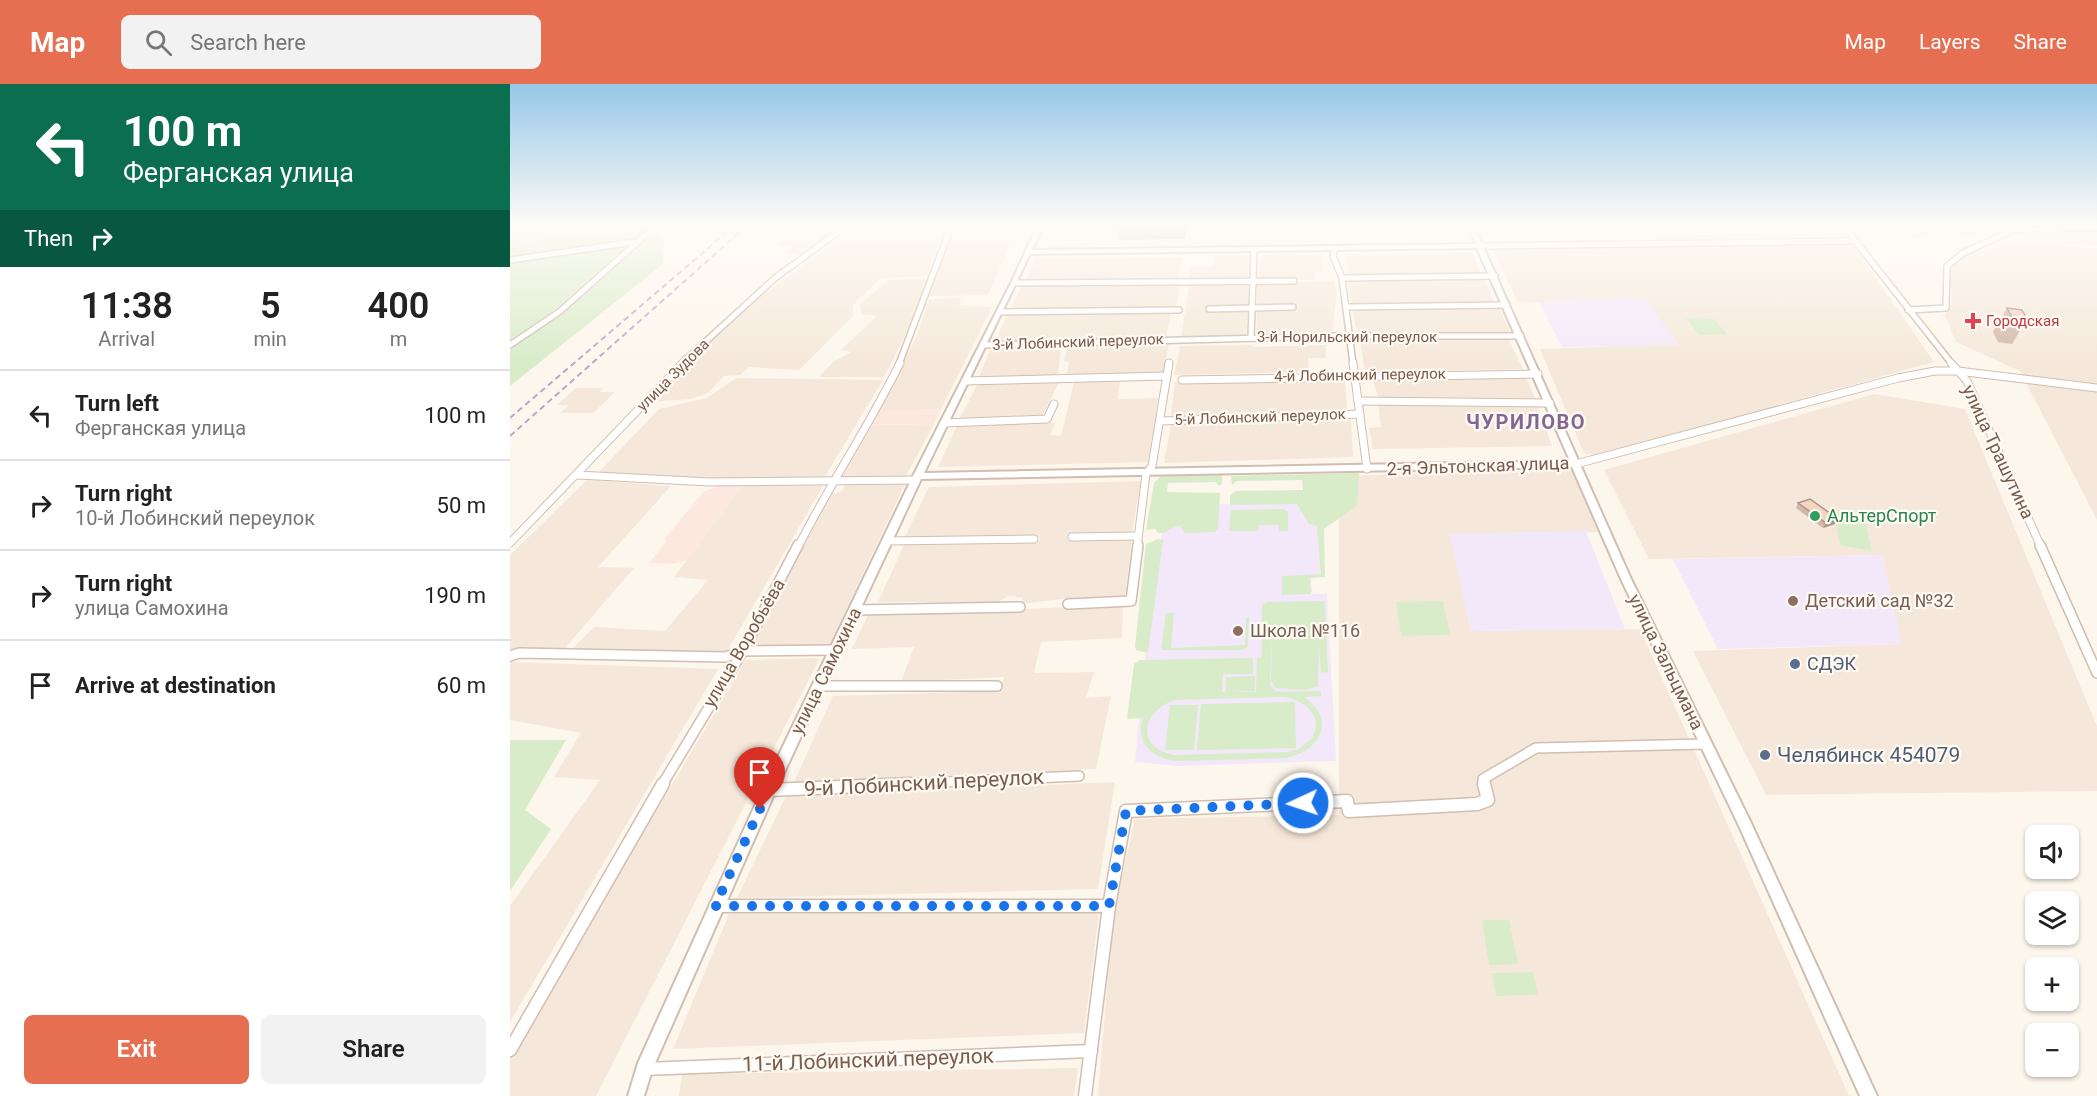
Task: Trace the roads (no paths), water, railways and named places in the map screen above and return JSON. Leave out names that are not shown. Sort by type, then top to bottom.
[{"type":"street","points":[[510,345],[559,312],[604,271]]},
{"type":"street","name":"улица Зудова","points":[[510,543],[578,475],[660,386],[764,286],[784,271]]},
{"type":"street","name":"улица Воробьёва","points":[[510,1050],[698,722],[742,651],[832,481],[880,401],[909,343],[935,271]]},
{"type":"street","name":"улица Самохина","points":[[636,1096],[644,1068],[715,906],[818,686],[889,542],[917,478],[1020,271]]},
{"type":"street","points":[[1251,338],[1253,271]]},
{"type":"street","points":[[1339,271],[1342,278],[1367,469]]},
{"type":"street","name":"улица Зальцмана","points":[[1493,271],[1619,564],[1869,1096]]},
{"type":"street","name":"улица Трашутина","points":[[1877,271],[1966,381],[2097,673]]},
{"type":"street","points":[[1908,310],[1946,308],[1947,271]]},
{"type":"street","points":[[1342,278],[1495,276]]},
{"type":"street","points":[[1014,283],[1185,284],[1294,281]]},
{"type":"street","points":[[1346,308],[1507,305]]},
{"type":"street","points":[[1209,309],[1293,307]]},
{"type":"street","points":[[1000,312],[1179,310]]},
{"type":"street","name":"3-й Норильский переулок","points":[[1174,339],[1521,336]]},
{"type":"street","name":"3-й Лобинский переулок","points":[[983,345],[1174,339]]},
{"type":"street","points":[[1068,604],[1131,601],[1146,474],[1152,466],[1169,363]]},
{"type":"street","name":"2-я Эльтонская улица","points":[[917,478],[1576,464],[1898,378],[1935,371],[1958,370],[2097,388]]},
{"type":"street","name":"4-й Лобинский переулок","points":[[1182,380],[1355,375],[1538,374]]},
{"type":"street","points":[[965,381],[1167,376]]},
{"type":"street","points":[[1358,401],[1550,403]]},
{"type":"street","points":[[944,423],[1047,419],[1054,404]]},
{"type":"street","name":"5-й Лобинский переулок","points":[[1161,421],[1360,414]]},
{"type":"street","points":[[578,475],[709,483],[917,478]]},
{"type":"street","points":[[1072,537],[1138,536]]},
{"type":"street","points":[[889,542],[1034,538]]},
{"type":"street","points":[[855,610],[1020,607]]},
{"type":"street","points":[[510,656],[519,653],[725,657],[742,651],[836,650]]},
{"type":"street","points":[[818,686],[997,686]]},
{"type":"street","points":[[1085,1096],[1109,906],[1126,811],[1347,801],[1349,811],[1477,804],[1488,800],[1483,779],[1536,748],[1705,744]]},
{"type":"street","name":"9-й Лобинский переулок","points":[[769,790],[1079,776]]},
{"type":"street","points":[[715,906],[1109,906]]},
{"type":"street","name":"11-й Лобинский переулок","points":[[644,1068],[1091,1051]]},
{"type":"railway","points":[[510,418],[681,271]]},
{"type":"railway","points":[[510,436],[696,271]]},
{"type":"place","name":"Городская","points":[[1973,321]]},
{"type":"place","name":"АльтерСпорт","points":[[1815,516]]},
{"type":"place","name":"Детский сад №32","points":[[1793,601]]},
{"type":"place","name":"Школа №116","points":[[1238,631]]},
{"type":"place","name":"СДЭК","points":[[1795,664]]},
{"type":"place","name":"Челябинск 454079","points":[[1765,755]]},
{"type":"district","name":"ЧУРИЛОВО","points":[[1526,422]]}]
